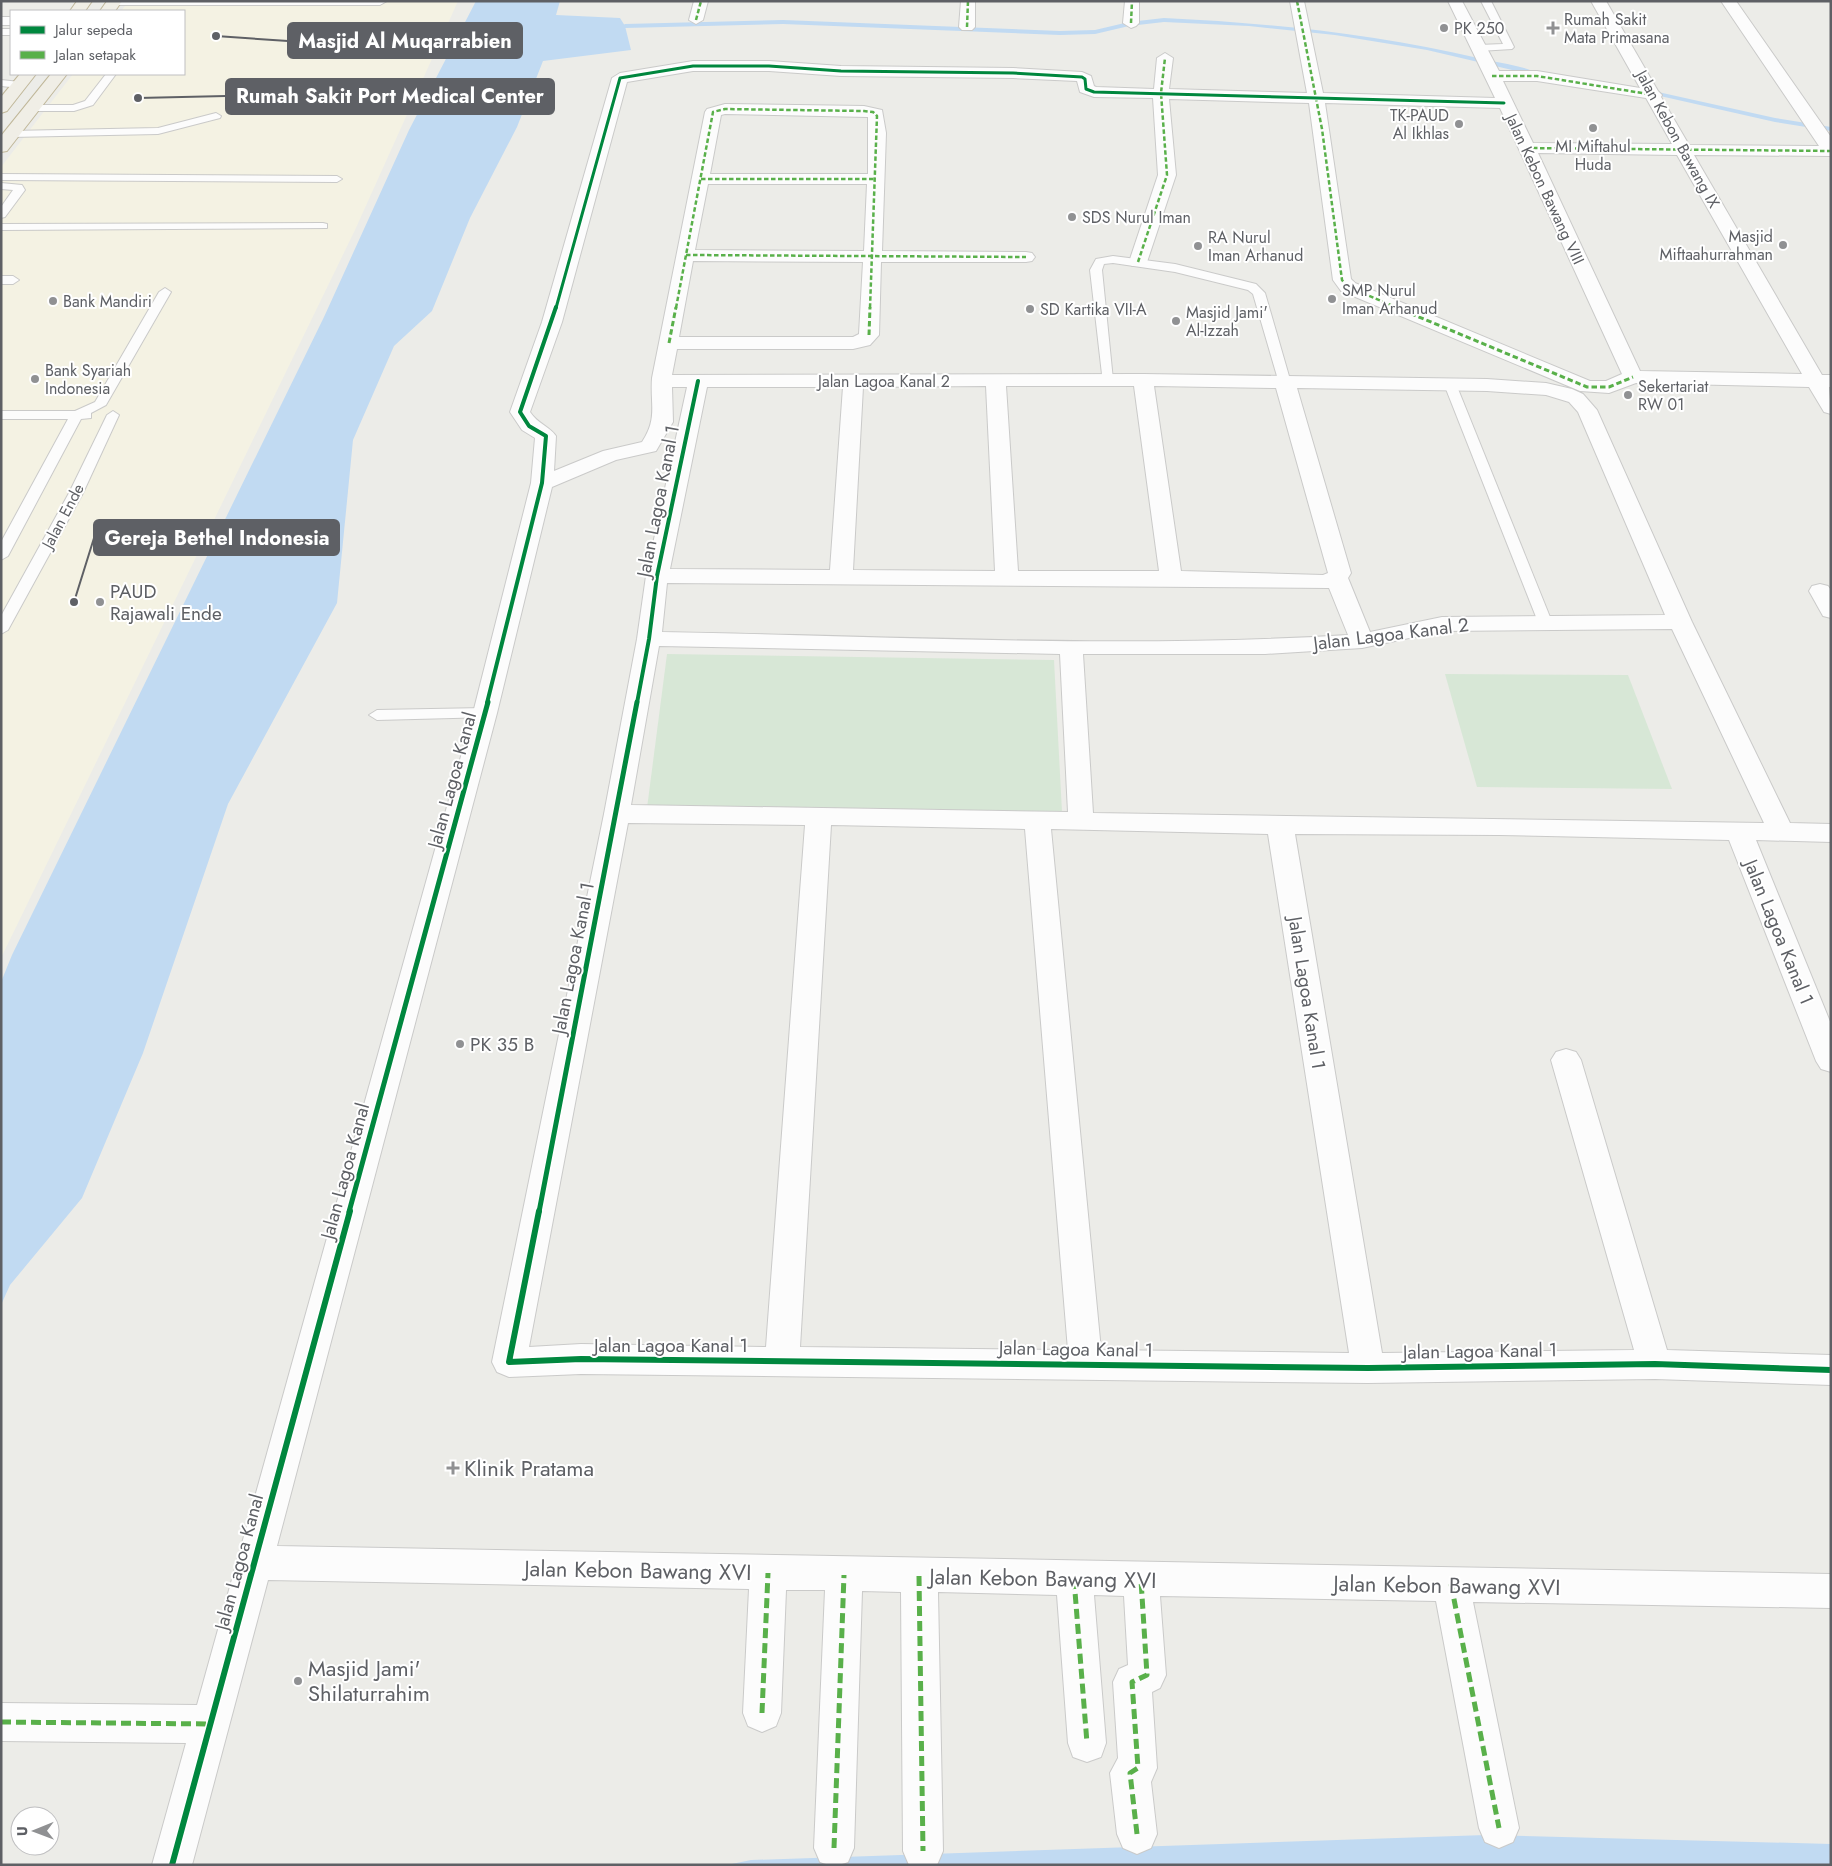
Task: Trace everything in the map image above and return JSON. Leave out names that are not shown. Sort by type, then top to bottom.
[{"type":"highway","points":[[6,140],[58,75]]},
{"type":"highway","points":[[1,108],[24,79]]},
{"type":"street","points":[[115,1],[380,1]]},
{"type":"street","points":[[696,20],[701,1]]},
{"type":"street","points":[[967,28],[968,1]]},
{"type":"street","points":[[1131,22],[1130,7],[1132,1]]},
{"type":"street","points":[[1297,1],[1314,99],[1322,130],[1342,280],[1348,286],[1587,387],[1609,387],[1634,377],[1822,380]]},
{"type":"street","name":"Jalan Kebon Bawang VIII","points":[[1455,1],[1492,74],[1634,377]]},
{"type":"street","name":"Jalan Kebon Bawang IX","points":[[1598,1],[1652,92],[1682,148],[1822,380],[1831,408]]},
{"type":"street","points":[[1728,1],[1810,116],[1831,151]]},
{"type":"street","points":[[1138,262],[1168,175],[1161,93],[1165,58]]},
{"type":"street","name":"Jalan Lagoa Kanal","points":[[172,1865],[486,713],[542,483],[546,436],[529,426],[520,412],[552,322],[620,78],[693,66],[769,66],[841,71],[1013,73],[1082,77],[1085,79],[1086,89],[1094,92],[1161,93]]},
{"type":"street","points":[[1492,74],[1537,76],[1652,92]]},
{"type":"street","points":[[1161,93],[1314,99],[1504,103]]},
{"type":"street","points":[[542,483],[610,455],[649,447],[662,426],[662,381],[669,343],[701,179],[713,112],[725,109],[872,112],[877,116],[869,335],[863,341],[853,343],[669,343]]},
{"type":"street","points":[[1526,148],[1682,148],[1831,151]]},
{"type":"street","points":[[701,179],[875,179]]},
{"type":"street","points":[[686,255],[1026,257]]},
{"type":"street","points":[[996,380],[1007,578]]},
{"type":"street","points":[[1143,380],[1171,578]]},
{"type":"street","name":"Jalan Lagoa Kanal 2","points":[[662,381],[1143,380],[1450,384],[1546,389],[1576,398],[1588,410],[1680,622],[1781,832]]},
{"type":"street","name":"Jalan Lagoa Kanal 1","points":[[698,381],[657,576],[649,639],[617,814],[509,1362],[581,1359],[1368,1368],[1655,1364],[1831,1370]]},
{"type":"street","points":[[841,576],[853,381]]},
{"type":"street","points":[[657,576],[1171,578],[1325,582],[1337,578],[1340,573],[1285,383]]},
{"type":"street","points":[[1337,578],[1362,641]]},
{"type":"street","points":[[1820,591],[1831,610]]},
{"type":"street","name":"Jalan Lagoa Kanal 2","points":[[649,639],[1071,648],[1265,647],[1362,641],[1442,624],[1680,622]]},
{"type":"street","points":[[1071,648],[1081,822]]},
{"type":"street","name":"Jalan Lagoa Kanal 1","points":[[617,814],[1280,825],[1472,826],[1831,834]]},
{"type":"street","points":[[782,1361],[819,816]]},
{"type":"street","name":"Jalan Lagoa Kanal 1","points":[[1037,820],[1086,1364]]},
{"type":"street","name":"Jalan Lagoa Kanal 1","points":[[1280,825],[1368,1368]]},
{"type":"street","name":"Jalan Lagoa Kanal 1","points":[[1739,832],[1831,1061]]},
{"type":"street","points":[[1566,1060],[1655,1364]]},
{"type":"street","name":"Jalan Kebon Bawang XVI","points":[[254,1563],[844,1575],[1831,1591]]},
{"type":"street","points":[[762,1714],[768,1573]]},
{"type":"street","points":[[834,1848],[844,1575]]},
{"type":"street","points":[[919,1576],[923,1851]]},
{"type":"street","points":[[1074,1579],[1086,1742]]},
{"type":"street","points":[[1137,1834],[1130,1773],[1138,1768],[1132,1682],[1146,1674],[1141,1580]]},
{"type":"street","points":[[1451,1584],[1498,1828]]},
{"type":"street","points":[[1,1722],[211,1724]]},
{"type":"lane","points":[[1480,51],[1509,47],[1486,1]]},
{"type":"lane","points":[[32,108],[74,108],[89,103],[110,75]]},
{"type":"lane","points":[[1,83],[24,79]]},
{"type":"lane","points":[[6,140],[158,132],[216,116]]},
{"type":"lane","points":[[1,177],[337,178]]},
{"type":"lane","points":[[1,186],[18,187],[19,190],[1,215]]},
{"type":"lane","points":[[1,227],[323,226]]},
{"type":"lane","points":[[1107,380],[1096,270],[1100,261],[1109,259],[1138,262],[1252,287],[1259,293],[1285,383]]},
{"type":"lane","points":[[77,415],[100,405],[165,292]]},
{"type":"lane","points":[[1450,384],[1545,622]]},
{"type":"lane","points":[[100,405],[113,416]]},
{"type":"lane","points":[[1,415],[113,416]]},
{"type":"lane","name":"Jalan Ende","points":[[1,556],[77,415]]},
{"type":"lane","name":"Jalan Ende","points":[[1,630],[76,493],[113,416]]},
{"type":"lane","points":[[377,715],[486,713]]},
{"type":"shaded area","points":[[129,1],[458,1],[355,230],[1,958],[1,167],[72,75],[185,75],[185,10],[122,10]]},
{"type":"green space","points":[[667,654],[1054,660],[1062,812],[647,808]]},
{"type":"green space","points":[[1445,674],[1628,675],[1672,789],[1477,787]]},
{"type":"water","points":[[476,1],[560,1],[556,15],[620,18],[625,26],[631,50],[543,61],[517,127],[470,218],[432,311],[394,346],[353,440],[337,603],[228,804],[143,1053],[82,1198],[10,1285],[1,1305],[1,982],[12,955],[324,317],[409,130]]},
{"type":"water","points":[[1486,1835],[1831,1844],[1831,1865],[727,1865],[751,1860]]},
{"type":"waterway","points":[[625,26],[783,22],[1060,33],[1095,32],[1129,24],[1164,20],[1249,24],[1335,33],[1427,48],[1534,73]]},
{"type":"waterway","points":[[1649,92],[1775,120],[1831,129]]},
{"type":"marked path","points":[[696,20],[701,1]]},
{"type":"marked path","points":[[967,27],[968,1]]},
{"type":"marked path","points":[[1131,23],[1130,7],[1132,1]]},
{"type":"marked path","points":[[1297,1],[1322,129],[1342,280],[1348,287],[1587,387],[1609,387],[1633,377]]},
{"type":"marked path","points":[[1138,262],[1167,175],[1161,93],[1165,58]]},
{"type":"marked path","points":[[1492,76],[1537,76],[1654,95]]},
{"type":"marked path","points":[[669,343],[713,112],[725,109],[864,111],[873,112],[877,116],[869,335]]},
{"type":"marked path","points":[[1526,148],[1831,151]]},
{"type":"marked path","points":[[701,179],[875,179]]},
{"type":"marked path","points":[[686,255],[1026,257]]},
{"type":"marked path","points":[[762,1713],[768,1573]]},
{"type":"marked path","points":[[834,1848],[844,1575]]},
{"type":"marked path","points":[[919,1576],[923,1851]]},
{"type":"marked path","points":[[1074,1579],[1087,1743]]},
{"type":"marked path","points":[[1137,1834],[1130,1773],[1138,1768],[1132,1682],[1147,1675],[1141,1580]]},
{"type":"marked path","points":[[1451,1584],[1499,1828]]},
{"type":"marked path","points":[[1,1722],[211,1724]]},
{"type":"cycle path","points":[[172,1865],[485,713],[542,483],[546,436],[529,426],[520,412],[552,322],[620,78],[693,66],[769,66],[841,71],[1013,73],[1082,77],[1085,79],[1086,89],[1094,92],[1504,103]]},
{"type":"cycle path","points":[[698,381],[657,576],[649,639],[617,814],[509,1362],[581,1359],[1368,1368],[1655,1364],[1831,1370]]},
{"type":"place","name":"PK 250","points":[[1444,28]]},
{"type":"place","name":"Rumah Sakit Mata Primasana","points":[[1553,28]]},
{"type":"place","name":"Masjid Al Muqarrabien","points":[[216,36]]},
{"type":"place","name":"Rumah Sakit Port Medical Center","points":[[138,98]]},
{"type":"place","name":"TK-PAUD Al Ikhlas","points":[[1459,124]]},
{"type":"place","name":"MI Miftahul Huda","points":[[1593,128]]},
{"type":"place","name":"SDS Nurul Iman","points":[[1072,217]]},
{"type":"place","name":"Masjid Miftaahurrahman","points":[[1783,245]]},
{"type":"place","name":"RA Nurul Iman Arhanud","points":[[1198,246]]},
{"type":"place","name":"SMP Nurul Iman Arhanud","points":[[1332,299]]},
{"type":"place","name":"Bank Mandiri","points":[[53,301]]},
{"type":"place","name":"SD Kartika VII-A","points":[[1030,309]]},
{"type":"place","name":"Masjid Jami' Al-Izzah","points":[[1176,321]]},
{"type":"place","name":"Bank Syariah Indonesia","points":[[35,379]]},
{"type":"place","name":"Sekertariat RW 01","points":[[1628,395]]},
{"type":"place","name":"Gereja Bethel Indonesia","points":[[74,602]]},
{"type":"place","name":"PAUD Rajawali Ende","points":[[100,602]]},
{"type":"place","name":"PK 35 B","points":[[460,1044]]},
{"type":"place","name":"Klinik Pratama","points":[[453,1468]]},
{"type":"place","name":"Masjid Jami' Shilaturrahim","points":[[298,1681]]}]
